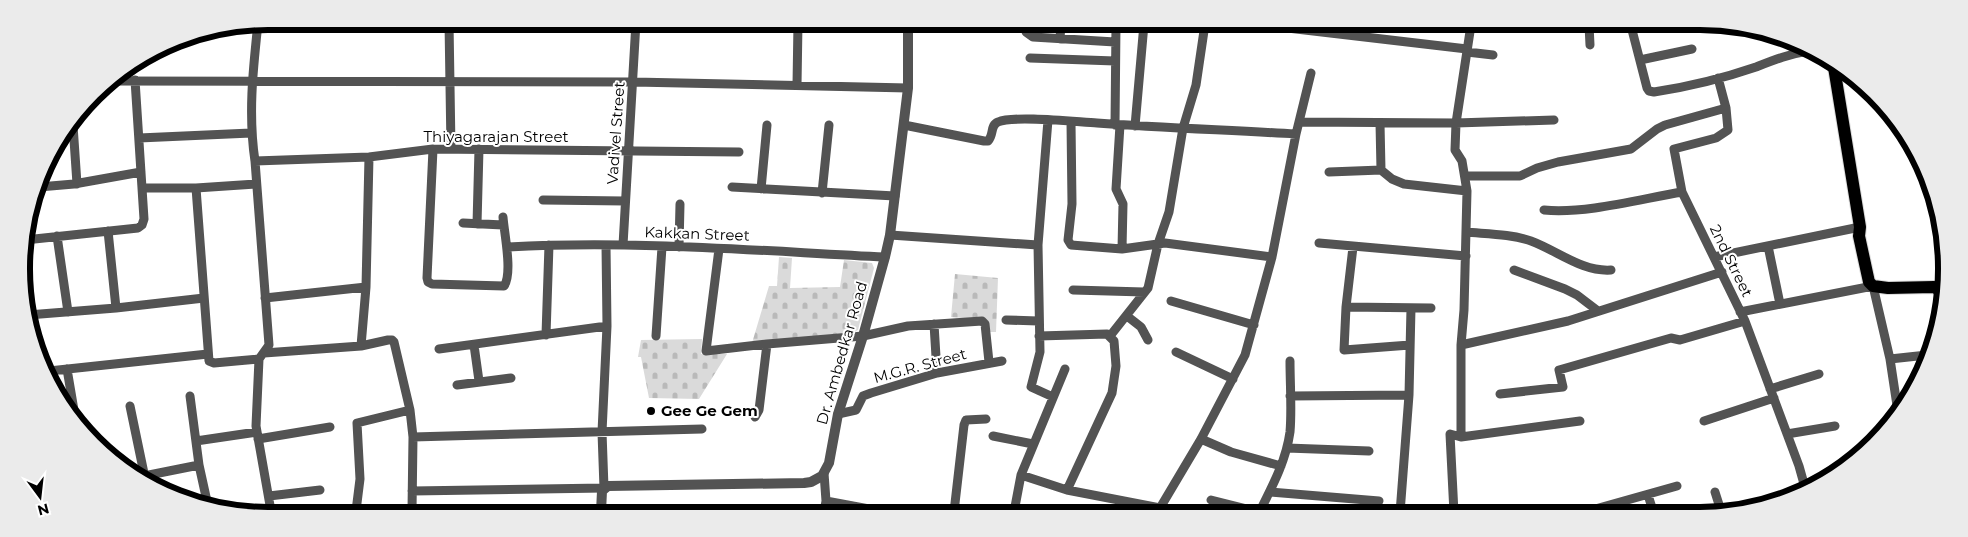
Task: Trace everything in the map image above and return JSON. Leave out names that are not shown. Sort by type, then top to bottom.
[{"type":"main road","points":[[1835,72],[1860,227],[1859,236],[1867,276],[1873,286],[1888,288],[1934,287],[1937,289]]},
{"type":"street","points":[[449,30],[451,149]]},
{"type":"street","name":"Vadivel Street","points":[[623,245],[636,30]]},
{"type":"street","points":[[797,84],[798,30]]},
{"type":"street","name":"Dr. Ambedkar Road","points":[[824,473],[829,463],[838,414],[886,257],[908,88],[908,30]]},
{"type":"street","points":[[1026,30],[1029,35],[1115,42]]},
{"type":"street","points":[[1060,30],[1060,39]]},
{"type":"street","points":[[1116,30],[1118,125],[1116,189],[1123,204],[1122,248]]},
{"type":"street","points":[[1135,126],[1143,30]]},
{"type":"street","points":[[1110,336],[1148,288],[1158,244],[1169,212],[1183,128],[1196,85],[1204,30]]},
{"type":"street","points":[[1301,30],[1493,55]]},
{"type":"street","points":[[1461,437],[1461,345],[1468,191],[1462,161],[1455,150],[1456,123],[1470,30]]},
{"type":"street","points":[[1589,30],[1590,45]]},
{"type":"street","points":[[1632,30],[1650,91],[1659,91],[1718,78],[1789,54],[1800,52]]},
{"type":"street","points":[[257,31],[252,81],[251,132],[255,161],[268,345],[262,356],[257,436],[270,507]]},
{"type":"street","points":[[1640,60],[1692,49]]},
{"type":"street","points":[[1030,58],[1115,61]]},
{"type":"street","points":[[1161,507],[1201,439],[1245,355],[1272,257],[1296,134],[1311,73]]},
{"type":"street","name":"2nd Street","points":[[1718,78],[1726,108],[1727,132],[1716,138],[1673,150],[1682,192],[1745,321],[1804,483]]},
{"type":"street","points":[[32,239],[138,228],[142,225],[144,219],[135,80]]},
{"type":"street","points":[[121,81],[634,82],[797,84],[908,88]]},
{"type":"street","points":[[1465,176],[1520,176],[1537,168],[1558,162],[1631,149],[1665,125],[1726,108]]},
{"type":"street","points":[[904,125],[984,141],[991,137],[993,126],[996,122],[1004,120],[1048,120],[1296,134]]},
{"type":"street","points":[[1048,120],[1038,245],[1040,352],[1031,387],[1053,397]]},
{"type":"street","points":[[1299,122],[1456,123],[1554,120]]},
{"type":"street","points":[[1071,122],[1072,204],[1068,243],[1070,245],[1122,248],[1165,244],[1272,257]]},
{"type":"street","points":[[1380,123],[1381,170]]},
{"type":"street","points":[[822,192],[829,125]]},
{"type":"street","points":[[761,189],[767,126]]},
{"type":"street","points":[[73,131],[77,184]]},
{"type":"street","points":[[139,138],[251,132]]},
{"type":"street","points":[[433,149],[428,282],[432,284],[504,286],[507,280],[508,247],[503,221],[477,224],[463,223]]},
{"type":"street","name":"Thiyagarajan Street","points":[[255,161],[369,157],[433,149],[738,152]]},
{"type":"street","points":[[477,224],[479,149]]},
{"type":"street","points":[[360,346],[366,287],[369,157]]},
{"type":"street","points":[[1329,172],[1381,170],[1392,179],[1404,184],[1468,191]]},
{"type":"street","points":[[45,187],[77,184],[141,172]]},
{"type":"street","points":[[142,188],[196,188],[256,184]]},
{"type":"street","points":[[732,187],[895,196]]},
{"type":"street","points":[[196,188],[209,361],[214,363],[360,346],[392,340],[410,410],[413,438],[412,507]]},
{"type":"street","points":[[1544,210],[1557,211],[1605,206],[1682,192]]},
{"type":"street","points":[[543,200],[625,202]]},
{"type":"street","points":[[678,247],[680,204]]},
{"type":"street","points":[[1714,257],[1860,227]]},
{"type":"street","points":[[108,231],[116,308]]},
{"type":"street","points":[[1466,232],[1516,237],[1532,241],[1599,271],[1611,270]]},
{"type":"street","points":[[890,235],[1038,245]]},
{"type":"street","points":[[57,236],[68,312]]},
{"type":"street","points":[[1319,243],[1466,256]]},
{"type":"street","points":[[546,334],[549,245]]},
{"type":"street","name":"Kakkan Street","points":[[508,247],[549,245],[662,246],[886,257]]},
{"type":"street","points":[[601,507],[602,490],[604,488],[602,432],[607,326],[606,245]]},
{"type":"street","points":[[656,336],[662,246]]},
{"type":"street","points":[[1768,246],[1780,304]]},
{"type":"street","points":[[1353,247],[1346,307],[1344,350],[1410,345]]},
{"type":"street","name":"M.G.R. Street","points":[[719,248],[706,351],[863,336],[908,326],[984,322],[989,362]]},
{"type":"street","points":[[1514,270],[1565,289],[1577,295],[1598,311]]},
{"type":"street","points":[[1461,345],[1568,321],[1722,272]]},
{"type":"street","points":[[1740,312],[1873,286],[1890,359],[1897,403]]},
{"type":"street","points":[[265,298],[366,287]]},
{"type":"street","points":[[1074,290],[1144,292]]},
{"type":"street","points":[[35,314],[204,298]]},
{"type":"street","points":[[1171,301],[1254,325]]},
{"type":"street","points":[[1346,307],[1431,308]]},
{"type":"street","points":[[1400,507],[1409,394],[1411,308]]},
{"type":"street","points":[[1127,316],[1141,328],[1148,340]]},
{"type":"street","points":[[1006,320],[1038,321]]},
{"type":"street","points":[[1500,394],[1563,387],[1559,370],[1671,338],[1680,340],[1745,321]]},
{"type":"street","points":[[934,324],[937,373]]},
{"type":"street","points":[[440,349],[607,326]]},
{"type":"street","points":[[1039,336],[1107,334],[1114,341],[1116,366],[1112,393],[1067,490]]},
{"type":"street","points":[[755,417],[759,410],[767,344]]},
{"type":"street","points":[[474,345],[479,381]]},
{"type":"street","points":[[1176,352],[1233,379]]},
{"type":"street","points":[[53,370],[208,354]]},
{"type":"street","points":[[1890,359],[1921,356]]},
{"type":"street","name":"M.G.R. Street","points":[[838,414],[856,410],[863,396],[937,373],[1002,361]]},
{"type":"street","points":[[1262,507],[1281,466],[1290,432],[1290,362]]},
{"type":"street","points":[[67,369],[73,406]]},
{"type":"street","points":[[1015,507],[1021,475],[1065,369]]},
{"type":"street","points":[[1770,389],[1819,374]]},
{"type":"street","points":[[457,385],[510,378]]},
{"type":"street","points":[[1290,396],[1409,394]]},
{"type":"street","points":[[190,396],[199,465],[206,499]]},
{"type":"street","points":[[1704,421],[1774,398]]},
{"type":"street","points":[[130,406],[141,470]]},
{"type":"street","points":[[356,507],[360,479],[358,423],[410,410]]},
{"type":"street","points":[[955,507],[964,425],[966,420],[986,419]]},
{"type":"street","points":[[1454,507],[1450,434],[1461,437],[1580,421]]},
{"type":"street","points":[[1787,434],[1835,426]]},
{"type":"street","points":[[196,441],[330,427]]},
{"type":"street","points":[[413,438],[702,429]]},
{"type":"street","points":[[993,436],[1034,444]]},
{"type":"street","points":[[1201,439],[1231,452],[1281,466]]},
{"type":"street","points":[[1286,448],[1369,451]]},
{"type":"street","points":[[152,477],[199,465]]},
{"type":"street","points":[[412,491],[804,483],[817,480],[824,473]]},
{"type":"street","points":[[824,473],[825,507]]},
{"type":"street","points":[[1021,475],[1067,490],[1145,507]]},
{"type":"street","points":[[1613,507],[1677,486]]},
{"type":"street","points":[[269,496],[320,490]]},
{"type":"street","points":[[1270,492],[1379,501]]},
{"type":"street","points":[[1715,492],[1719,506]]},
{"type":"street","points":[[1648,495],[1652,507]]},
{"type":"street","points":[[1211,500],[1237,507]]},
{"type":"street","points":[[826,501],[858,507]]},
{"type":"green space","points":[[779,257],[792,258],[790,288],[840,287],[844,260],[872,263],[874,268],[858,330],[853,333],[752,343],[769,286],[777,286]]},
{"type":"green space","points":[[955,274],[998,278],[996,332],[989,332],[988,320],[951,317]]},
{"type":"green space","points":[[702,339],[701,354],[727,354],[699,399],[649,398],[641,357],[638,357],[641,340]]},
{"type":"place","name":"Gee Ge Gem","points":[[651,411]]}]
